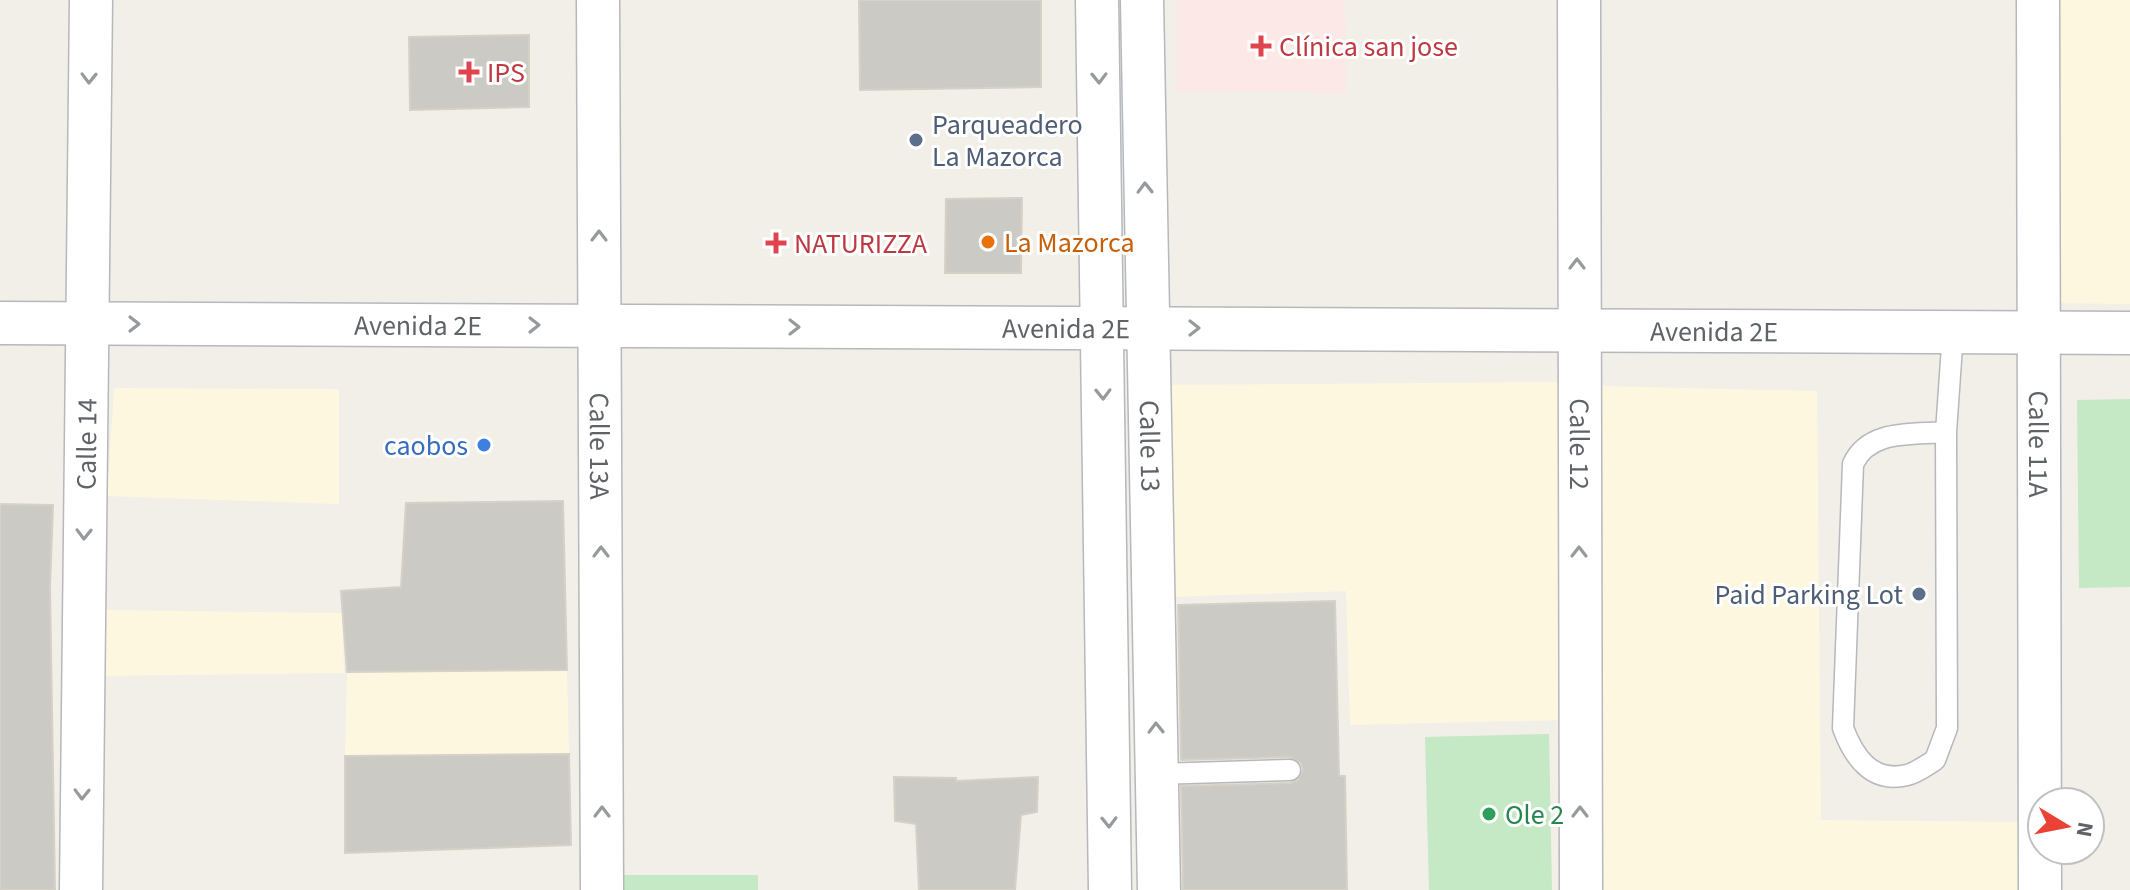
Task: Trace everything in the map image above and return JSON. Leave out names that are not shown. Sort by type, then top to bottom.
[{"type":"street","name":"Calle 14","points":[[81,890],[91,0]]},
{"type":"street","name":"Calle 13A","points":[[598,0],[602,890]]},
{"type":"street","name":"Calle 13","points":[[1097,0],[1110,890]]},
{"type":"street","name":"Calle 13","points":[[1142,0],[1159,890]]},
{"type":"street","name":"Calle 12","points":[[1579,0],[1577,331],[1581,890]]},
{"type":"street","name":"Calle 11A","points":[[2038,0],[2036,333],[2040,890]]},
{"type":"street","name":"Avenida 2E","points":[[0,323],[2130,333]]},
{"type":"lane","points":[[1946,432],[1876,439],[1860,448],[1853,464],[1843,728],[1854,756],[1877,774],[1906,776],[1935,760],[1947,728],[1946,432],[1953,332]]},
{"type":"lane","points":[[1157,774],[1290,770]]},
{"type":"shaded area","name":"Clínica san jose","points":[[1177,0],[1345,0],[1346,93],[1177,91]]},
{"type":"shaded area","points":[[2060,0],[2130,0],[2130,304],[2057,303]]},
{"type":"shaded area","points":[[1568,382],[1563,720],[1350,725],[1346,591],[1169,597],[1165,385]]},
{"type":"shaded area","points":[[1599,386],[1817,391],[1821,820],[2022,822],[2022,890],[1598,890]]},
{"type":"shaded area","points":[[114,388],[339,389],[339,504],[107,496]]},
{"type":"shaded area","points":[[102,610],[342,613],[344,673],[101,676]]},
{"type":"shaded area","points":[[567,670],[569,754],[345,756],[347,672]]},
{"type":"green space","points":[[2130,399],[2130,587],[2079,588],[2077,400]]},
{"type":"green space","name":"Ole 2","points":[[1549,734],[1552,890],[1429,890],[1425,737]]},
{"type":"green space","points":[[619,875],[758,875],[758,890],[619,890]]},
{"type":"building","points":[[859,0],[1041,0],[1041,87],[860,90]]},
{"type":"building","name":"IPS","points":[[529,35],[529,107],[410,110],[409,37]]},
{"type":"building","points":[[1022,198],[1021,273],[945,273],[946,199]]},
{"type":"building","points":[[563,501],[567,670],[347,672],[341,591],[401,587],[406,503]]},
{"type":"building","points":[[0,504],[53,505],[50,588],[55,890],[0,890]]},
{"type":"building","points":[[1335,601],[1339,776],[1345,776],[1347,890],[1183,890],[1181,786],[1290,783],[1297,781],[1303,770],[1301,763],[1290,757],[1181,760],[1178,605]]},
{"type":"building","points":[[569,754],[571,845],[345,853],[345,756]]},
{"type":"building","points":[[894,777],[956,778],[956,781],[1038,777],[1037,812],[1021,815],[1015,890],[919,890],[916,824],[895,821]]},
{"type":"place","name":"Clínica san jose","points":[[1261,46]]},
{"type":"place","name":"IPS","points":[[469,72]]},
{"type":"place","name":"Parqueadero La Mazorca","points":[[916,140]]},
{"type":"place","name":"La Mazorca","points":[[988,242]]},
{"type":"place","name":"NATURIZZA","points":[[776,243]]},
{"type":"place","name":"caobos","points":[[484,445]]},
{"type":"place","name":"Paid Parking Lot","points":[[1919,594]]},
{"type":"place","name":"Ole 2","points":[[1489,814]]}]
